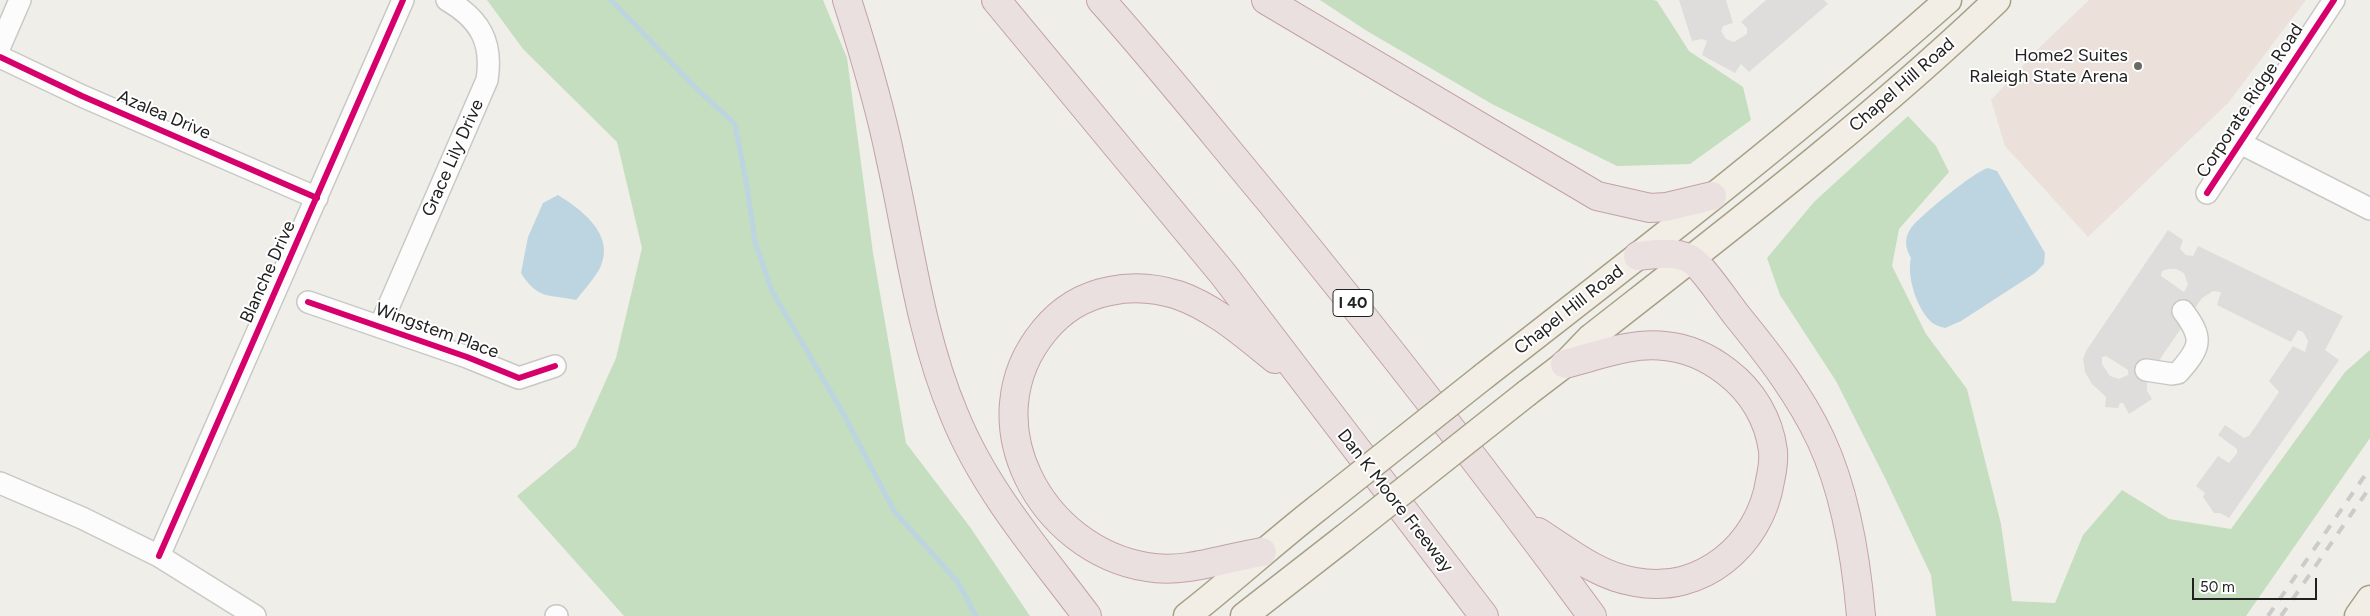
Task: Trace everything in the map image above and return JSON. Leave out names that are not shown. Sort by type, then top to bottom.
[{"type":"highway","points":[[847,0],[869,67],[881,116],[922,315],[938,373],[954,415],[972,454],[995,492],[1087,616]]},
{"type":"highway","points":[[996,0],[1223,274],[1307,385]]},
{"type":"highway","name":"I 40","points":[[1101,0],[1152,58],[1374,328],[1523,522],[1592,616]]},
{"type":"highway","points":[[1266,0],[1597,196],[1650,208],[1666,207],[1712,196]]},
{"type":"highway","points":[[1638,256],[1664,253],[1691,260],[1779,370],[1804,408],[1821,439],[1844,508],[1862,616]]},
{"type":"highway","points":[[1262,552],[1165,569],[1149,568],[1118,560],[1087,546],[1058,522],[1037,496],[1029,482],[1020,457],[1015,429],[1015,403],[1018,380],[1031,350],[1048,325],[1061,314],[1085,299],[1101,293],[1130,288],[1147,288],[1176,295],[1204,307],[1238,330],[1307,385]]},
{"type":"highway","points":[[1523,522],[1601,572],[1635,582],[1670,583],[1700,575],[1715,568],[1730,556],[1750,533],[1767,498],[1773,452],[1768,429],[1759,408],[1748,392],[1719,365],[1700,355],[1664,346],[1622,349],[1565,364]]},
{"type":"highway","name":"Dan K Moore Freeway","points":[[1307,385],[1484,616]]},
{"type":"main road","name":"Chapel Hill Road","points":[[1187,616],[1234,580],[1262,552],[1638,256],[1872,67],[1948,0]]},
{"type":"main road","name":"Chapel Hill Road","points":[[1244,616],[1565,364],[1590,338],[1691,260],[1922,71],[1996,0]]},
{"type":"main road","points":[[2358,616],[2370,599]]},
{"type":"street","points":[[0,46],[20,0]]},
{"type":"street","name":"Blanche Drive","points":[[159,556],[403,0]]},
{"type":"street","name":"Grace Lily Drive","points":[[380,326],[487,80],[489,51],[483,35],[470,17],[447,0]]},
{"type":"street","name":"Corporate Ridge Road","points":[[2207,192],[2334,0]]},
{"type":"street","name":"Azalea Drive","points":[[0,57],[82,96],[317,198]]},
{"type":"street","points":[[2240,143],[2370,209]]},
{"type":"street","name":"Wingstem Place","points":[[308,302],[380,326],[519,378],[555,366]]},
{"type":"street","points":[[2146,370],[2172,374],[2178,373],[2191,356],[2197,346],[2198,336],[2183,311]]},
{"type":"street","points":[[0,483],[82,518],[159,556],[255,616]]},
{"type":"shaded area","points":[[1679,0],[1726,0],[1733,23],[1723,26],[1721,31],[1726,39],[1734,42],[1747,34],[1747,28],[1741,22],[1766,0],[1824,0],[1828,4],[1749,72],[1741,64],[1735,73],[1702,55],[1707,41],[1702,39],[1692,41]]},
{"type":"shaded area","points":[[2089,0],[2306,0],[2228,103],[2088,237],[2005,146],[1991,100],[2041,46]]},
{"type":"shaded area","points":[[2168,230],[2183,240],[2180,249],[2186,255],[2193,256],[2198,246],[2343,316],[2325,350],[2339,360],[2229,518],[2220,513],[2214,513],[2203,497],[2205,493],[2196,486],[2218,456],[2229,463],[2237,453],[2237,449],[2218,435],[2225,425],[2244,438],[2249,436],[2279,392],[2269,381],[2293,346],[2305,352],[2308,341],[2303,332],[2298,330],[2291,342],[2217,305],[2221,292],[2213,291],[2202,298],[2162,356],[2147,383],[2147,391],[2152,399],[2129,414],[2123,403],[2120,403],[2118,408],[2105,407],[2106,397],[2092,384],[2085,372],[2083,359],[2086,351]],"holes":[[[2176,269],[2184,273],[2188,285],[2184,292],[2161,276],[2162,271]],[[2106,356],[2128,370],[2128,375],[2119,379],[2110,376],[2102,364],[2102,357]]]},
{"type":"green space","points":[[487,0],[823,0],[847,58],[873,253],[906,443],[970,527],[1030,616],[624,616],[517,496],[576,447],[616,358],[642,248],[617,142],[523,49]]},
{"type":"green space","points":[[1320,0],[1657,1],[1689,51],[1743,87],[1751,120],[1690,164],[1617,166],[1492,104],[1367,31]]},
{"type":"green space","points":[[1908,116],[1936,146],[1949,172],[1899,229],[1892,266],[1926,334],[1967,389],[2001,524],[2012,601],[2055,603],[2083,535],[2122,490],[2169,519],[2231,529],[2345,372],[2370,350],[2370,438],[2246,616],[1936,616],[1931,575],[1836,381],[1780,295],[1767,258],[1814,202]]},
{"type":"water","points":[[1988,168],[1997,171],[2045,253],[2044,264],[2035,273],[1961,321],[1945,328],[1935,325],[1923,312],[1915,294],[1910,274],[1911,258],[1907,250],[1907,236],[1916,222],[1936,205],[1960,185]]},
{"type":"water","points":[[558,195],[586,216],[600,234],[604,245],[604,256],[600,268],[576,300],[538,292],[527,282],[521,273],[528,237],[543,203]]},
{"type":"waterway","points":[[611,0],[695,87],[735,124],[755,242],[772,291],[843,413],[894,511],[957,581],[976,616]]},
{"type":"railway","points":[[2268,616],[2370,468]]},
{"type":"railway","points":[[2281,616],[2370,487]]},
{"type":"cycle path","points":[[159,556],[403,0]]},
{"type":"cycle path","points":[[2207,193],[2334,0]]},
{"type":"cycle path","points":[[0,57],[82,96],[317,198]]},
{"type":"cycle path","points":[[308,302],[467,357],[519,378],[555,366]]},
{"type":"place","name":"Home2 Suites Raleigh State Arena","points":[[2138,66]]}]
